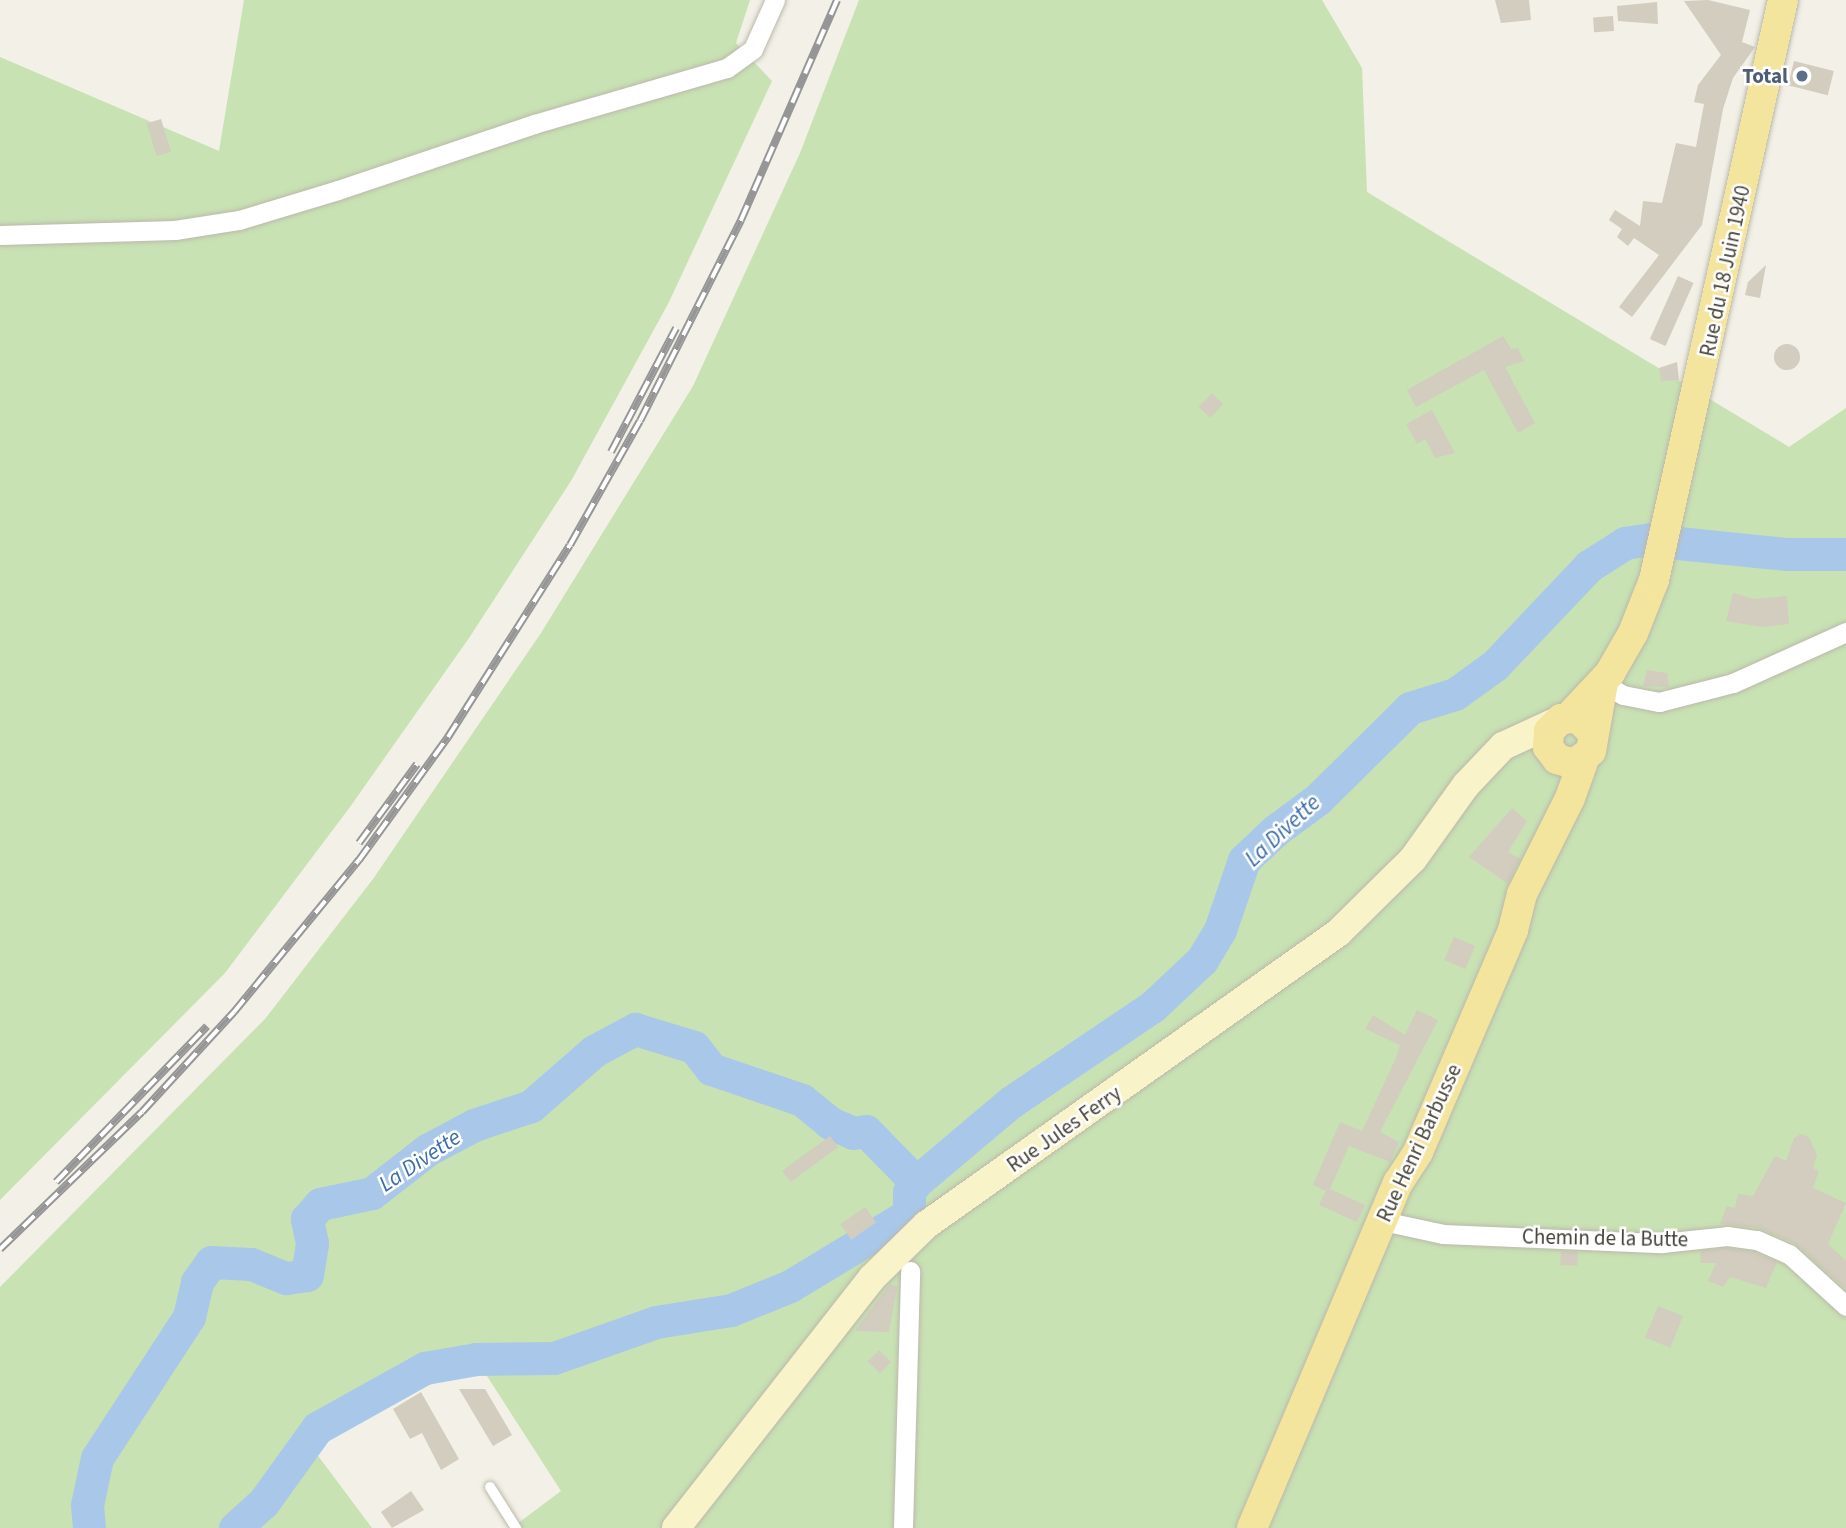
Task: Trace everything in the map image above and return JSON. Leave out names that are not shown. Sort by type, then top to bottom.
[{"type":"main road","name":"Rue du 18 Juin 1940","points":[[1569,741],[1633,633],[1664,541],[1783,0]]},
{"type":"main road","name":"Rue Jules Ferry","points":[[676,1528],[872,1278],[926,1225],[1338,933],[1413,859],[1465,785],[1503,746],[1569,741]]},
{"type":"main road","name":"Rue Henri Barbusse","points":[[1252,1528],[1398,1183],[1418,1152],[1513,930],[1522,894],[1565,808],[1569,741]]},
{"type":"street","points":[[0,235],[175,230],[239,220],[326,194],[534,124],[727,68],[753,49],[775,0]]},
{"type":"street","points":[[1604,683],[1623,695],[1659,702],[1733,683],[1846,632]]},
{"type":"street","name":"Chemin de la Butte","points":[[1383,1221],[1443,1234],[1662,1243],[1727,1236],[1757,1240],[1789,1254],[1846,1306]]},
{"type":"street","points":[[903,1528],[910,1271]]},
{"type":"lane","points":[[489,1487],[516,1528]]},
{"type":"green space","points":[[244,0],[750,0],[736,43],[772,81],[669,302],[571,481],[469,638],[350,807],[225,973],[0,1200],[0,57],[219,151]]},
{"type":"green space","points":[[859,0],[1322,0],[1362,68],[1367,192],[1789,447],[1846,408],[1846,1528],[520,1528],[517,1524],[561,1491],[476,1359],[426,1368],[387,1386],[317,1428],[307,1441],[372,1528],[0,1528],[0,1287],[265,1019],[373,879],[541,633],[693,386],[800,153]]},
{"type":"building","points":[[1495,0],[1529,0],[1531,20],[1501,23]]},
{"type":"building","points":[[1708,0],[1750,10],[1742,42],[1755,47],[1733,78],[1723,109],[1702,225],[1632,317],[1619,307],[1659,255],[1634,238],[1628,246],[1617,237],[1622,229],[1609,220],[1615,210],[1640,226],[1643,201],[1662,203],[1676,143],[1696,147],[1704,104],[1694,102],[1698,85],[1721,55],[1684,1]]},
{"type":"building","points":[[1657,2],[1658,24],[1618,21],[1617,6]]},
{"type":"building","points":[[1613,16],[1614,31],[1594,32],[1593,17]]},
{"type":"building","points":[[1794,61],[1834,71],[1828,95],[1788,85]]},
{"type":"building","points":[[161,119],[171,152],[157,156],[147,123]]},
{"type":"building","points":[[1766,265],[1760,298],[1745,295],[1748,282]]},
{"type":"building","points":[[1678,276],[1694,283],[1665,346],[1650,339]]},
{"type":"building","points":[[1503,336],[1511,349],[1518,348],[1524,361],[1505,367],[1535,423],[1518,433],[1484,370],[1416,407],[1407,390]]},
{"type":"building","points":[[1787,344],[1796,348],[1800,357],[1796,366],[1787,370],[1778,366],[1774,357],[1778,348]]},
{"type":"building","points":[[1677,362],[1679,380],[1661,381],[1659,368]]},
{"type":"building","points":[[1212,393],[1223,404],[1210,418],[1199,406]]},
{"type":"building","points":[[1432,410],[1455,453],[1435,458],[1425,439],[1417,444],[1406,424]]},
{"type":"building","points":[[1733,593],[1754,599],[1787,596],[1789,624],[1762,627],[1726,621]]},
{"type":"building","points":[[1647,670],[1667,673],[1669,687],[1643,686]]},
{"type":"building","points":[[1512,808],[1527,821],[1508,852],[1520,859],[1508,884],[1469,857]]},
{"type":"building","points":[[1454,937],[1475,946],[1465,969],[1444,960]]},
{"type":"building","points":[[1417,1010],[1438,1020],[1380,1132],[1399,1142],[1390,1162],[1349,1146],[1330,1189],[1365,1205],[1357,1222],[1319,1205],[1326,1191],[1313,1185],[1340,1122],[1362,1131],[1395,1060],[1400,1045],[1365,1029],[1373,1015],[1405,1035]]},
{"type":"building","points":[[1801,1134],[1809,1137],[1817,1155],[1813,1168],[1819,1171],[1813,1188],[1846,1203],[1828,1244],[1846,1261],[1846,1289],[1794,1243],[1759,1228],[1720,1224],[1727,1206],[1735,1208],[1738,1194],[1753,1196],[1775,1156],[1786,1161],[1794,1138]]},
{"type":"building","points":[[830,1136],[838,1147],[790,1182],[782,1171]]},
{"type":"building","points":[[865,1207],[876,1223],[851,1240],[840,1224]]},
{"type":"building","points":[[1727,1248],[1754,1252],[1777,1262],[1766,1288],[1730,1277],[1723,1287],[1708,1281],[1716,1263],[1700,1263],[1701,1251]]},
{"type":"building","points":[[1561,1251],[1578,1252],[1577,1266],[1560,1265]]},
{"type":"building","points":[[890,1284],[897,1287],[889,1332],[855,1331]]},
{"type":"building","points":[[1658,1306],[1683,1316],[1670,1348],[1645,1338]]},
{"type":"building","points":[[879,1350],[891,1362],[880,1373],[868,1361]]},
{"type":"building","points":[[459,1389],[485,1389],[512,1435],[493,1446]]},
{"type":"building","points":[[421,1392],[459,1459],[441,1470],[422,1433],[410,1439],[393,1409]]},
{"type":"building","points":[[411,1491],[424,1510],[392,1528],[381,1512]]},
{"type":"waterway","name":"La Divette","points":[[235,1528],[263,1503],[317,1428],[425,1368],[476,1359],[554,1358],[656,1322],[731,1310],[790,1286],[909,1214],[909,1192],[916,1182],[1011,1102],[1152,1007],[1202,960],[1220,930],[1244,860],[1276,830],[1318,799],[1410,708],[1455,694],[1495,665],[1589,566],[1625,543],[1649,539]]},
{"type":"waterway","name":"La Divette","points":[[1678,543],[1787,554],[1846,554]]},
{"type":"waterway","name":"La Divette","points":[[89,1528],[87,1505],[97,1458],[189,1317],[197,1282],[211,1262],[251,1264],[286,1278],[307,1275],[312,1243],[307,1219],[320,1204],[372,1193],[427,1150],[474,1125],[531,1106],[594,1051],[635,1029],[694,1047],[711,1069],[802,1100],[830,1123],[853,1133],[866,1131],[916,1182]]},
{"type":"railway","points":[[0,1249],[142,1112],[234,1012],[359,860],[448,737],[570,545],[640,421],[741,220],[837,0]]},
{"type":"railway","points":[[611,452],[676,328]]},
{"type":"railway","points":[[359,843],[417,764]]},
{"type":"railway","points":[[56,1182],[207,1026]]},
{"type":"place","name":"Total","points":[[1802,76]]}]
